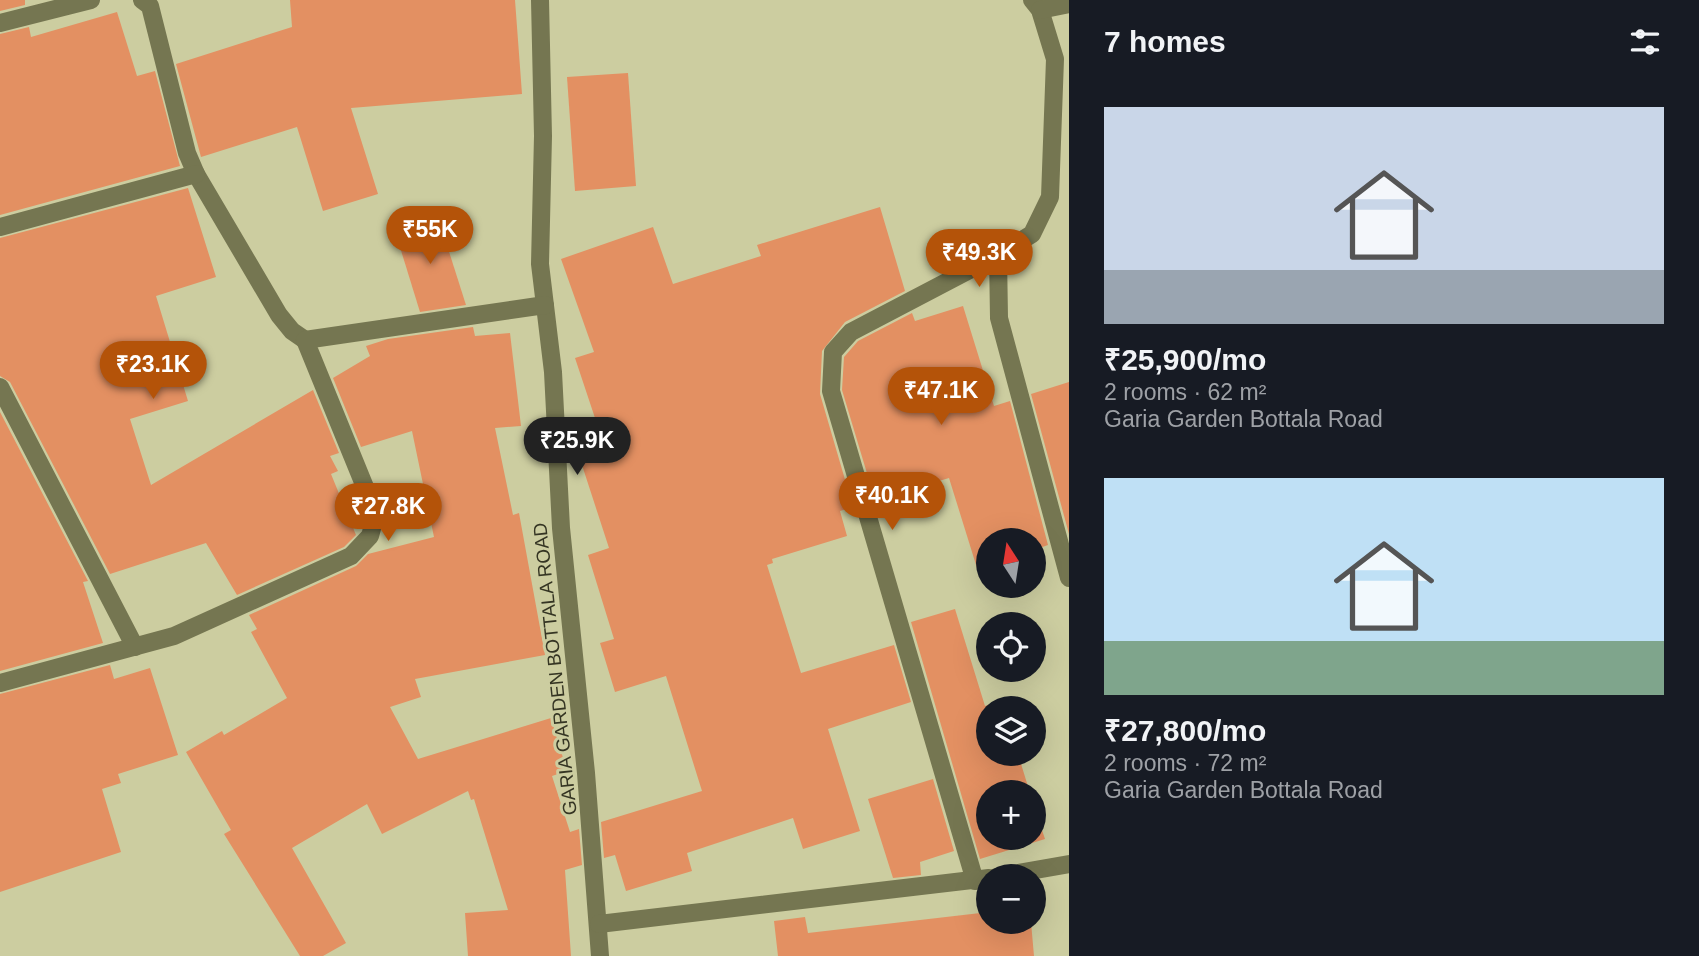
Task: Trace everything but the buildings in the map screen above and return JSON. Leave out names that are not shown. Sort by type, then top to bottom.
[{"type":"street","points":[[0,23],[65,4],[91,0]]},
{"type":"street","points":[[0,683],[174,636],[351,555],[370,536],[376,514],[305,340],[292,331],[279,315],[196,174],[187,153],[149,6],[142,0]]},
{"type":"street","name":"GARIA GARDEN BOTTALA ROAD","points":[[540,0],[543,136],[540,264],[553,372],[561,528],[600,956]]},
{"type":"street","points":[[977,864],[831,391],[833,352],[851,332],[1032,234],[1050,197],[1055,59],[1036,5],[1069,5]]},
{"type":"street","points":[[0,227],[196,174]]},
{"type":"street","points":[[998,254],[999,318],[1069,578]]},
{"type":"street","points":[[305,340],[545,305]]},
{"type":"street","points":[[0,387],[135,647]]},
{"type":"street","points":[[1046,868],[1069,864]]},
{"type":"street","points":[[599,924],[976,880]]}]
